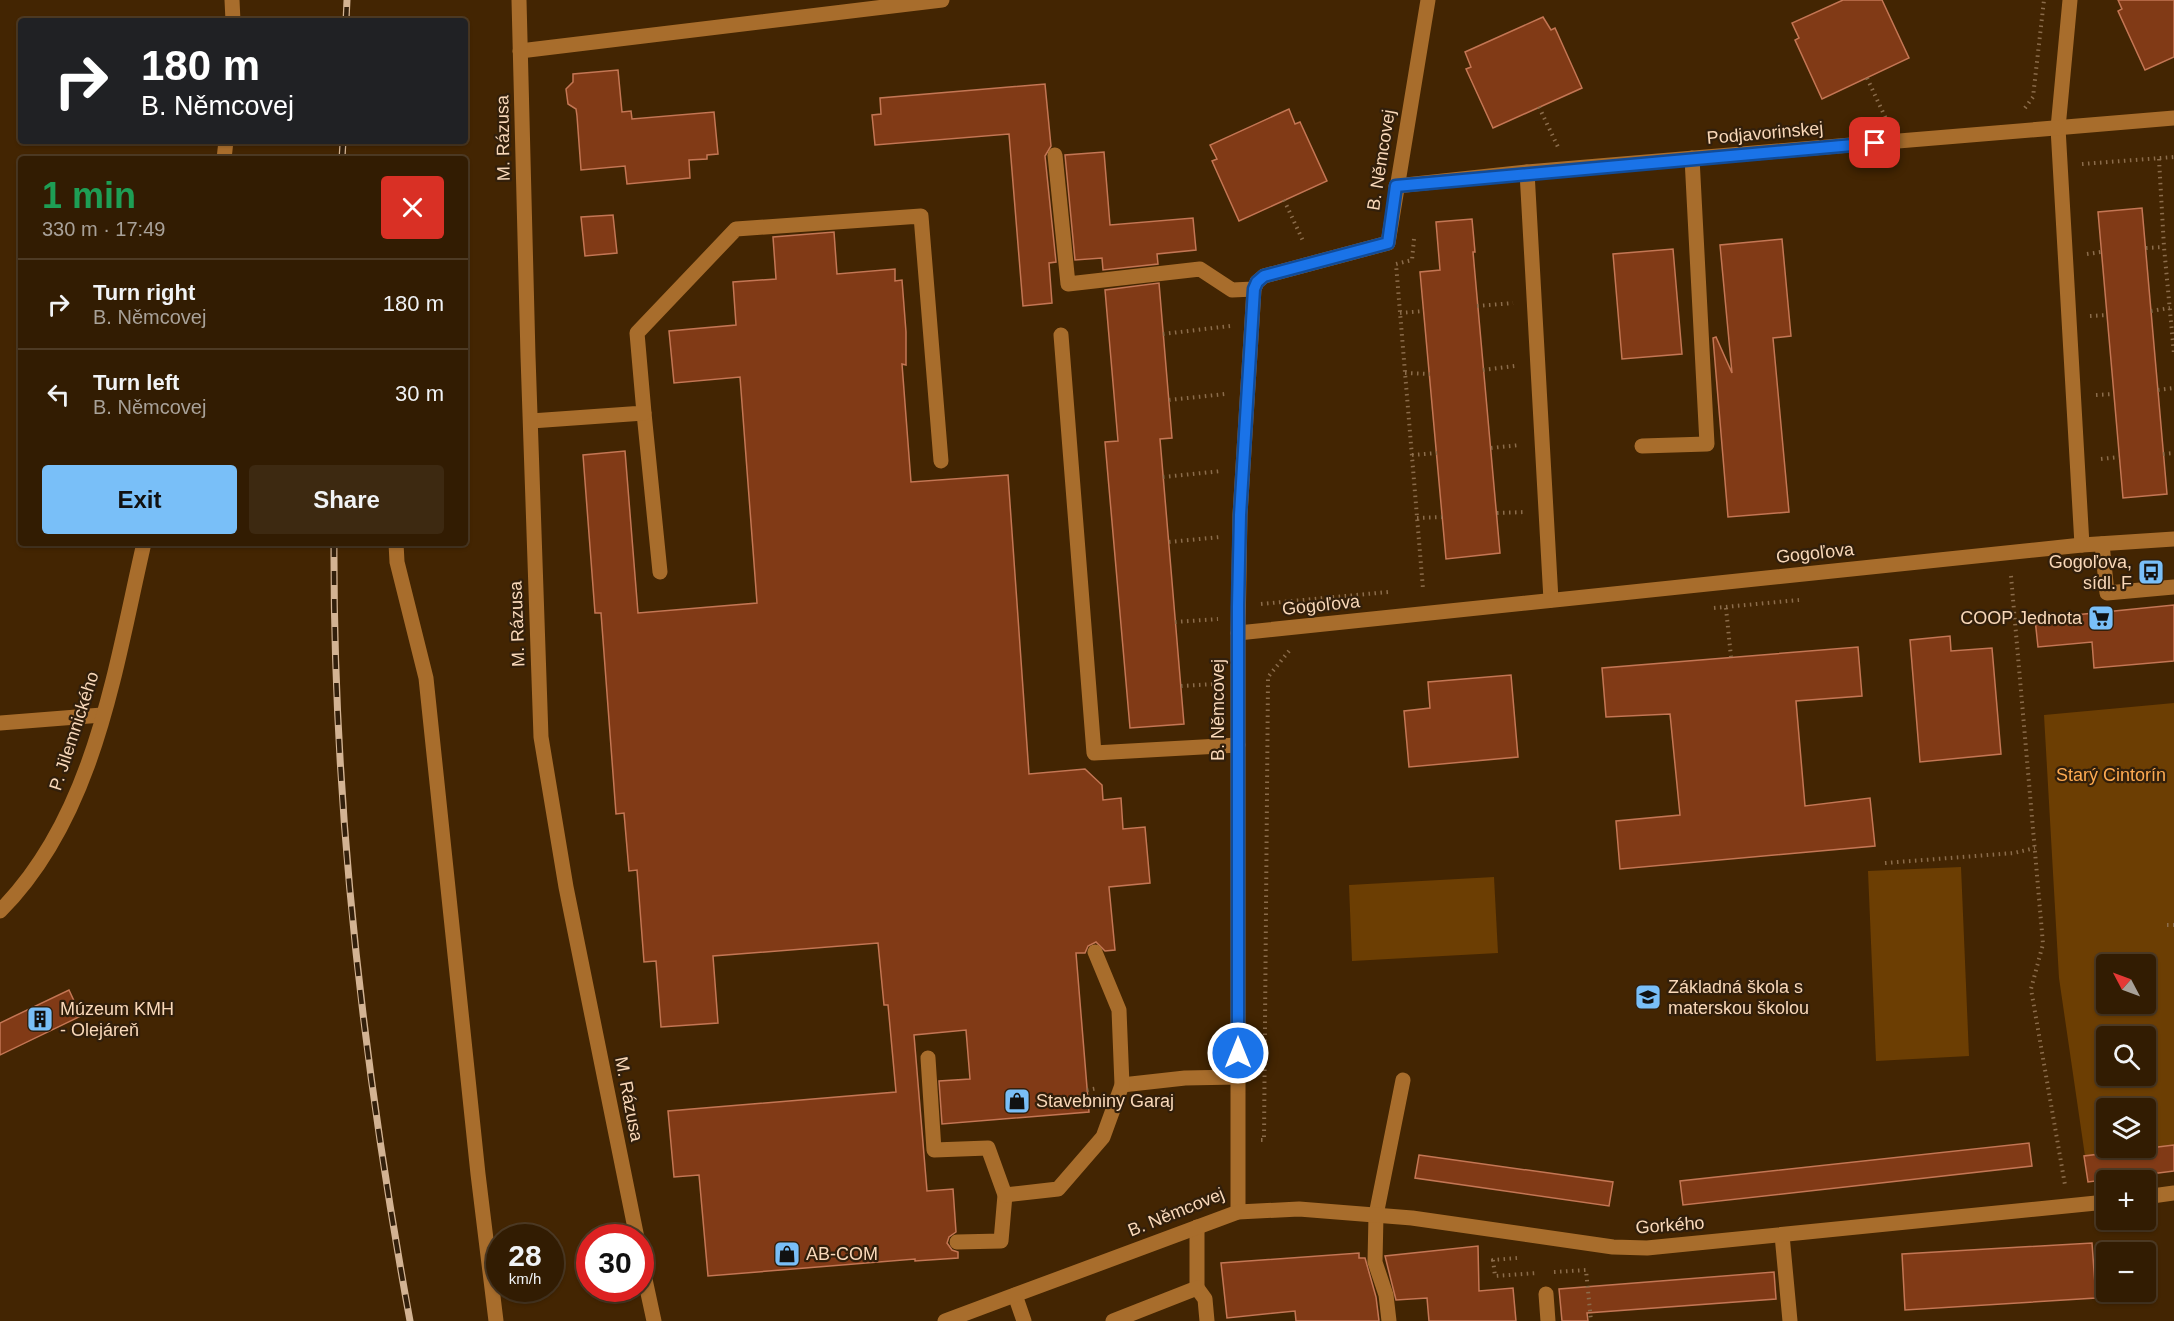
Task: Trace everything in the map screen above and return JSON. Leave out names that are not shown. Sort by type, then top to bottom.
[{"type":"street","points":[[232,0],[233,18]]},
{"type":"street","name":"M. Rázusa","points":[[519,0],[541,737],[566,886],[634,1224]]},
{"type":"street","points":[[520,51],[942,0]]},
{"type":"street","name":"B. Němcovej","points":[[945,1321],[1238,1212],[1240,515],[1254,289],[1257,282],[1264,276],[1388,243],[1428,0]]},
{"type":"street","points":[[2070,0],[2058,128],[2082,545]]},
{"type":"street","name":"Podjavorinskej","points":[[1396,186],[1527,172],[2174,118]]},
{"type":"street","points":[[1055,155],[1068,284],[1200,269],[1232,290],[1254,289]]},
{"type":"street","points":[[1642,446],[1707,444],[1692,158]]},
{"type":"street","points":[[1527,172],[1551,600]]},
{"type":"street","points":[[660,572],[637,333],[736,230],[921,216],[940,461]]},
{"type":"street","points":[[1060,335],[1095,753],[1238,745]]},
{"type":"street","points":[[531,421],[644,413]]},
{"type":"street","name":"Gogoľova","points":[[1238,633],[2082,545],[2174,539]]},
{"type":"street","points":[[2102,544],[2107,593],[2174,587]]},
{"type":"street","name":"P. Jilemnického","points":[[0,911],[40,864],[70,809],[102,715],[143,546]]},
{"type":"street","points":[[396,546],[397,562],[426,678],[478,1174],[496,1321]]},
{"type":"street","points":[[0,723],[102,715]]},
{"type":"street","points":[[1005,1195],[1058,1189],[1103,1137],[1122,1085],[1119,1010],[1095,952]]},
{"type":"street","points":[[928,1058],[934,1150],[988,1148],[1005,1195],[1001,1241],[957,1242]]},
{"type":"street","points":[[1122,1085],[1185,1078],[1238,1077]]},
{"type":"street","points":[[1389,1321],[1386,1295],[1375,1262],[1376,1215],[1403,1080]]},
{"type":"street","points":[[2156,1195],[2174,1193]]},
{"type":"street","name":"Gorkého","points":[[1238,1212],[1299,1209],[1376,1215],[1613,1247],[1647,1248],[2096,1203]]},
{"type":"street","points":[[1197,1227],[1197,1288],[1205,1299],[1207,1321]]},
{"type":"street","points":[[1782,1235],[1790,1321]]},
{"type":"street","points":[[1113,1321],[1197,1288]]},
{"type":"street","points":[[1015,1294],[1024,1321]]},
{"type":"street","points":[[1546,1294],[1548,1321]]},
{"type":"street","points":[[650,1302],[654,1321]]},
{"type":"path","points":[[2023,111],[2033,97],[2044,0]]},
{"type":"path","points":[[1867,78],[1888,123],[1877,124]]},
{"type":"path","points":[[1539,107],[1559,150],[1548,151]]},
{"type":"path","points":[[2080,164],[2174,158]]},
{"type":"path","points":[[2160,159],[2164,247],[2174,354]]},
{"type":"path","points":[[1284,200],[1305,247]]},
{"type":"path","points":[[1415,229],[1412,260],[1396,264],[1423,589]]},
{"type":"path","points":[[2084,243],[2086,264]]},
{"type":"path","points":[[2146,248],[2164,247]]},
{"type":"path","points":[[2085,254],[2101,252]]},
{"type":"path","points":[[1478,306],[1515,302],[1516,313]]},
{"type":"path","points":[[2090,306],[2091,327]]},
{"type":"path","points":[[2151,311],[2170,308]]},
{"type":"path","points":[[1400,313],[1424,311]]},
{"type":"path","points":[[2091,316],[2107,315]]},
{"type":"path","points":[[1163,334],[1230,326]]},
{"type":"path","points":[[1483,370],[1519,366],[1518,355]]},
{"type":"path","points":[[1405,373],[1430,374]]},
{"type":"path","points":[[2095,383],[2097,405]]},
{"type":"path","points":[[2158,390],[2174,388]]},
{"type":"path","points":[[1169,400],[1227,394]]},
{"type":"path","points":[[2096,394],[2114,394]]},
{"type":"path","points":[[1491,448],[1523,444],[1524,455]]},
{"type":"path","points":[[2100,448],[2102,470]]},
{"type":"path","points":[[1412,455],[1437,453]]},
{"type":"path","points":[[2163,454],[2174,453]]},
{"type":"path","points":[[2101,459],[2119,457]]},
{"type":"path","points":[[1163,477],[1223,471]]},
{"type":"path","points":[[1527,500],[1528,523]]},
{"type":"path","points":[[1497,513],[1527,512]]},
{"type":"path","points":[[1418,518],[1443,517]]},
{"type":"path","points":[[1169,542],[1221,537]]},
{"type":"path","points":[[2011,576],[2043,944],[2031,989],[2067,1194]]},
{"type":"path","points":[[1726,608],[1731,657]]},
{"type":"path","points":[[1175,622],[1218,619]]},
{"type":"path","points":[[1264,1140],[1268,676]]},
{"type":"path","points":[[1180,686],[1219,684]]},
{"type":"path","points":[[1885,863],[2014,853],[2035,848]]},
{"type":"path","points":[[2167,925],[2174,925]]},
{"type":"green space","name":"Starý Cintorín","points":[[2174,703],[2174,1145],[2156,1147],[2156,1098],[2096,1098],[2096,1155],[2085,1156],[2059,978],[2044,715]]},
{"type":"green space","points":[[1961,867],[1969,1056],[1876,1061],[1868,871]]},
{"type":"green space","points":[[1494,877],[1498,953],[1352,961],[1349,885]]},
{"type":"building","points":[[1843,0],[1882,0],[1909,58],[1822,99],[1795,40],[1799,38],[1792,23]]},
{"type":"building","points":[[2118,0],[2174,0],[2174,57],[2145,70],[2118,11],[2122,9]]},
{"type":"building","points":[[1543,17],[1551,30],[1555,28],[1582,88],[1493,128],[1466,69],[1471,67],[1465,52]]},
{"type":"building","points":[[618,70],[622,112],[631,111],[632,119],[714,112],[718,154],[707,155],[707,159],[689,160],[690,178],[627,184],[625,166],[581,170],[576,109],[568,104],[566,89],[573,82],[573,74]]},
{"type":"building","points":[[1045,84],[1051,146],[1045,156],[1056,262],[1049,263],[1052,303],[1023,306],[1009,134],[875,145],[872,115],[881,114],[880,98]]},
{"type":"building","points":[[1289,109],[1295,124],[1300,122],[1327,181],[1239,221],[1212,161],[1217,159],[1210,145]]},
{"type":"building","points":[[1104,152],[1110,225],[1193,218],[1196,250],[1157,254],[1158,264],[1103,270],[1102,258],[1075,260],[1065,155]]},
{"type":"building","points":[[2142,208],[2167,494],[2123,498],[2098,212]]},
{"type":"building","points":[[613,215],[617,253],[585,256],[581,217]]},
{"type":"building","points":[[1472,219],[1500,553],[1446,559],[1420,272],[1440,270],[1436,222]]},
{"type":"building","points":[[834,232],[837,274],[895,269],[895,281],[902,280],[906,365],[902,364],[911,482],[1008,475],[1029,774],[1085,769],[1102,785],[1103,800],[1121,798],[1123,829],[1145,827],[1150,883],[1109,887],[1115,950],[1105,951],[1096,942],[1088,946],[1085,953],[1076,953],[1089,1112],[942,1124],[939,1081],[970,1079],[966,1030],[914,1035],[927,1191],[953,1189],[956,1232],[949,1237],[947,1243],[952,1250],[958,1252],[958,1258],[915,1261],[915,1259],[708,1276],[699,1175],[674,1177],[668,1111],[896,1092],[888,1005],[884,1005],[878,943],[713,956],[718,1023],[661,1027],[656,961],[644,962],[637,870],[629,871],[624,813],[616,814],[601,613],[595,613],[583,455],[625,451],[638,613],[757,603],[740,377],[674,383],[669,331],[736,325],[733,282],[776,279],[773,237]]},
{"type":"building","points":[[1782,239],[1791,336],[1773,338],[1789,512],[1728,517],[1713,338],[1716,337],[1732,373],[1720,245]]},
{"type":"building","points":[[1673,249],[1682,354],[1622,359],[1613,254]]},
{"type":"building","points":[[1159,283],[1172,438],[1160,439],[1184,724],[1130,728],[1105,442],[1118,441],[1105,290]]},
{"type":"building","points":[[2174,605],[2174,661],[2094,668],[2092,642],[2038,647],[2035,619]]},
{"type":"building","points":[[1950,636],[1951,651],[1992,648],[2001,754],[1920,762],[1910,640]]},
{"type":"building","points":[[1858,647],[1862,696],[1796,701],[1805,806],[1870,798],[1875,846],[1620,869],[1616,821],[1680,815],[1670,714],[1606,717],[1602,668]]},
{"type":"building","points":[[1511,675],[1518,757],[1409,767],[1404,711],[1430,708],[1428,682]]},
{"type":"building","name":"Múzeum KMH - Olejáreň","points":[[69,990],[81,1016],[0,1055],[0,1023]]},
{"type":"building","points":[[2029,1143],[2032,1166],[1683,1205],[1680,1181]]},
{"type":"building","points":[[2174,1145],[2174,1171],[2156,1173],[2156,1170],[2096,1170],[2096,1181],[2088,1182],[2084,1156],[2156,1158],[2156,1147]]},
{"type":"building","points":[[1419,1155],[1613,1182],[1609,1206],[1415,1178]]},
{"type":"building","points":[[2092,1243],[2096,1298],[1905,1310],[1902,1254]]},
{"type":"building","points":[[1478,1246],[1479,1291],[1513,1288],[1516,1321],[1429,1321],[1427,1298],[1396,1300],[1385,1256]]},
{"type":"building","points":[[1359,1253],[1359,1258],[1365,1258],[1376,1297],[1379,1321],[1296,1321],[1295,1311],[1227,1318],[1221,1263]]},
{"type":"building","points":[[1774,1272],[1776,1299],[1587,1313],[1588,1321],[1562,1321],[1559,1289]]},
{"type":"railway","points":[[346,18],[347,0]]},
{"type":"railway","points":[[342,156],[343,144]]},
{"type":"railway","points":[[334,546],[339,739],[354,934],[378,1128],[410,1321]]},
{"type":"place","name":"Gogoľova, sídl. F","points":[[2151,572]]},
{"type":"place","name":"COOP Jednota","points":[[2101,618]]},
{"type":"place","name":"Základná škola s materskou školou","points":[[1648,997]]},
{"type":"place","name":"Múzeum KMH - Olejáreň","points":[[40,1019]]},
{"type":"place","name":"Stavebniny Garaj","points":[[1017,1101]]},
{"type":"place","name":"AB-COM","points":[[787,1254]]},
{"type":"route","points":[[1238,1053],[1240,515],[1254,289],[1257,282],[1264,276],[1388,243],[1396,186],[1527,172],[1875,143]]}]
